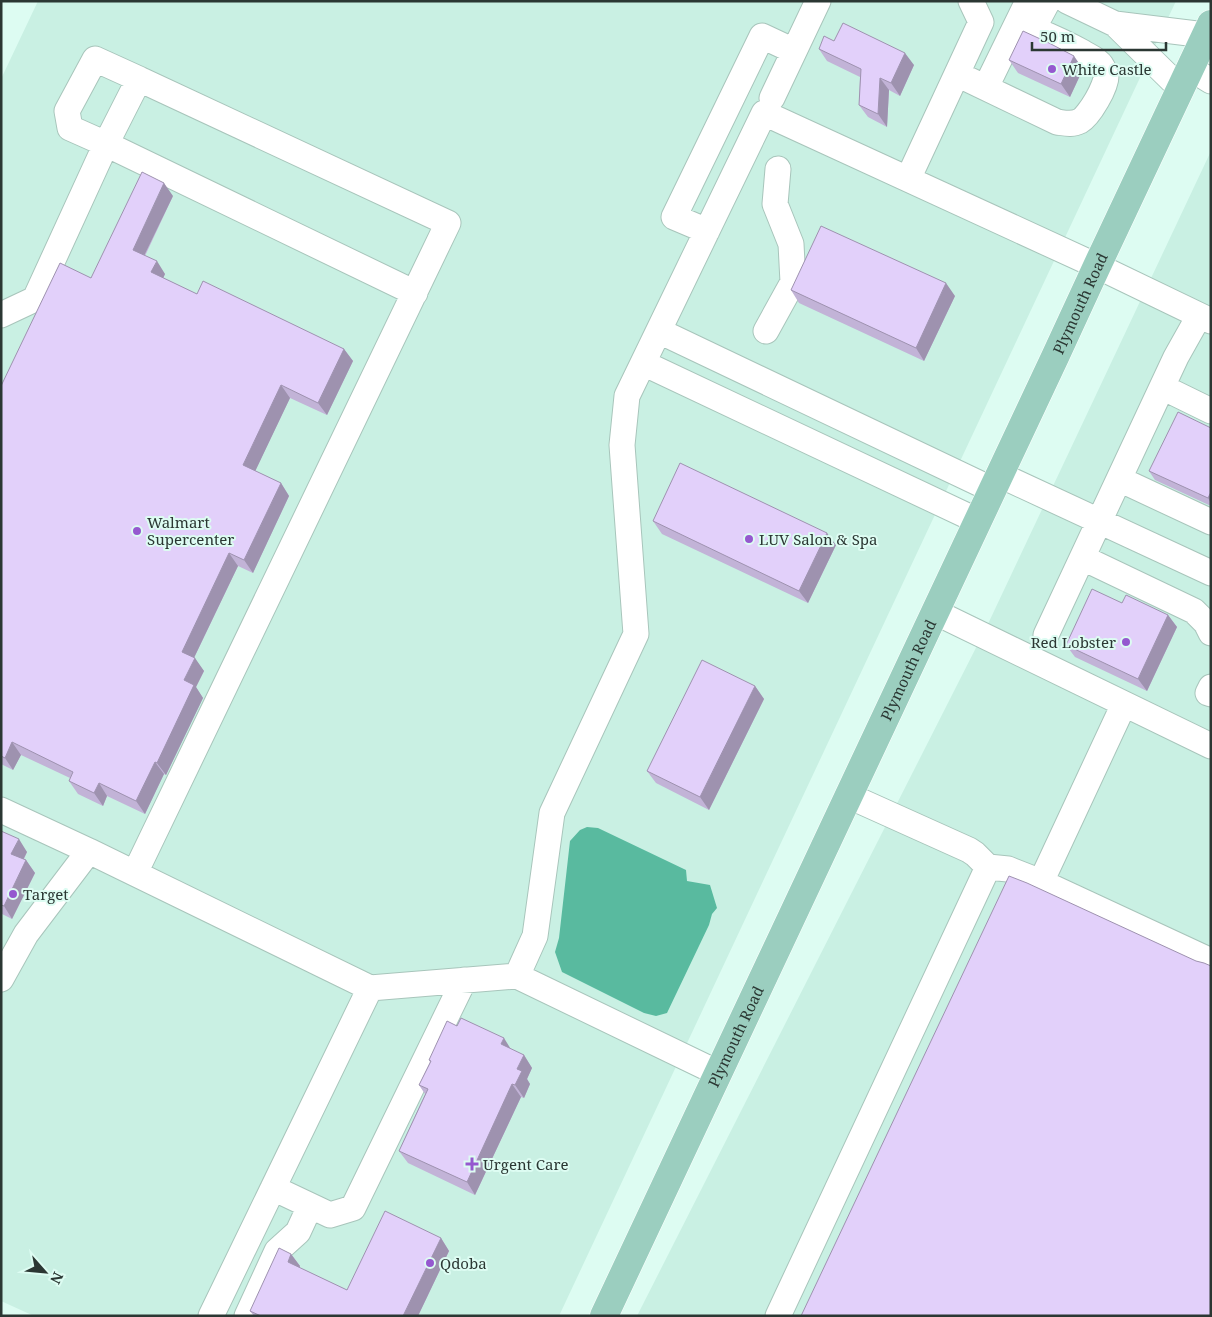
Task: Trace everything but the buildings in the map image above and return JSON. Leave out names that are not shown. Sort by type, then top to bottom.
[{"type":"main road","name":"Plymouth Road","points":[[604,1316],[1056,357],[1096,266],[1194,79],[1208,29]]},
{"type":"street","points":[[517,976],[535,936],[552,813],[636,634],[622,445],[627,396],[818,1]]},
{"type":"street","points":[[908,180],[981,22],[971,1]]},
{"type":"street","points":[[986,87],[1028,1]]},
{"type":"street","points":[[957,74],[1057,122],[1072,124],[1081,120],[1094,106],[1106,77],[1100,63],[1091,57],[1062,41],[1033,29],[1048,1]]},
{"type":"street","points":[[1068,1],[1115,24],[1194,79]]},
{"type":"street","points":[[1115,24],[1208,29]]},
{"type":"street","points":[[707,231],[674,217],[762,36],[794,51]]},
{"type":"street","points":[[135,873],[448,223],[94,59],[67,111],[70,128],[414,293]]},
{"type":"street","points":[[1,315],[35,299],[106,144],[139,79]]},
{"type":"street","points":[[739,83],[768,106],[908,180],[1096,266],[1205,319],[1176,357],[1046,635]]},
{"type":"street","points":[[717,130],[749,144]]},
{"type":"street","points":[[766,331],[793,282],[791,244],[775,204],[778,169]]},
{"type":"street","points":[[694,176],[727,191]]},
{"type":"street","points":[[659,331],[996,482],[1100,522],[1211,573]]},
{"type":"street","points":[[643,363],[978,521]]},
{"type":"street","points":[[1162,387],[1211,411]]},
{"type":"street","points":[[1119,480],[1211,522]]},
{"type":"street","points":[[1083,558],[1194,611],[1206,623],[1211,633]]},
{"type":"street","points":[[935,612],[1211,746]]},
{"type":"street","points":[[1211,687],[1208,693],[1211,694]]},
{"type":"street","points":[[1041,882],[1124,704]]},
{"type":"street","points":[[849,796],[969,850],[988,867],[1008,869],[1041,882],[1211,961]]},
{"type":"street","points":[[1,810],[370,988],[517,976],[718,1073]]},
{"type":"street","points":[[1,979],[26,934],[89,851]]},
{"type":"street","points":[[778,1316],[988,867]]},
{"type":"street","points":[[273,1188],[330,1215],[353,1208],[464,980]]},
{"type":"street","points":[[211,1316],[370,988]]},
{"type":"street","points":[[247,1316],[277,1251],[298,1232],[310,1206]]},
{"type":"shaded area","points":[[38,1],[1176,1],[559,1316],[34,1316],[1,1301],[1,79]]},
{"type":"shaded area","points":[[1211,151],[1211,1316],[637,1316],[987,626]]},
{"type":"shaded area","points":[[587,827],[598,828],[686,870],[687,881],[710,885],[717,908],[712,914],[709,925],[667,1013],[656,1016],[644,1013],[562,972],[555,952],[559,938],[570,841],[580,830]]},
{"type":"place","name":"White Castle","points":[[1052,69]]},
{"type":"place","name":"Walmart Supercenter","points":[[137,531]]},
{"type":"place","name":"LUV Salon & Spa","points":[[749,539]]},
{"type":"place","name":"Red Lobster","points":[[1126,642]]},
{"type":"place","name":"Target","points":[[13,894]]},
{"type":"place","name":"Urgent Care","points":[[472,1164]]},
{"type":"place","name":"Qdoba","points":[[430,1263]]}]
